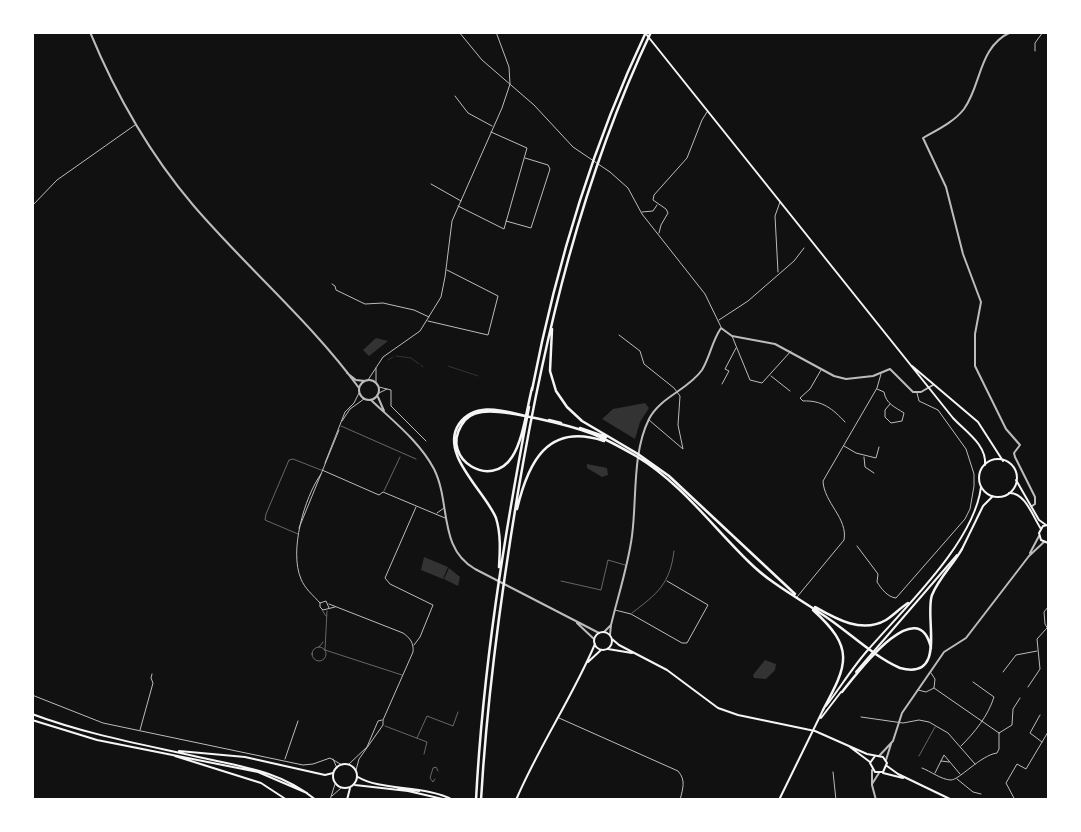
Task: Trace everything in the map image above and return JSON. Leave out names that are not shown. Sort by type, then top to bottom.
[{"type":"highway","points":[[518,415],[487,411],[467,418],[460,427],[456,442],[463,461],[472,468],[487,472],[502,468],[510,460],[518,443],[556,282],[583,190],[611,111],[645,32]]},
{"type":"highway","points":[[481,800],[494,656],[512,530],[533,410],[554,312],[574,236],[596,167],[623,96],[651,32]]},
{"type":"highway","points":[[554,312],[549,363],[556,391],[567,408],[577,418],[638,455],[684,495],[767,579],[805,602],[897,667],[912,670],[925,664],[932,651],[929,611],[932,596],[962,549]]},
{"type":"highway","points":[[476,800],[489,656],[498,585],[532,388]]},
{"type":"highway","points":[[498,585],[500,546],[498,525],[489,504],[457,457],[454,438],[461,421],[474,411],[490,409],[579,428],[616,443]]},
{"type":"highway","points":[[512,530],[526,476],[533,462],[546,448],[561,440],[578,437],[595,438],[616,443]]},
{"type":"highway","points":[[641,458],[669,476],[797,597]]},
{"type":"highway","points":[[805,602],[841,621],[862,626],[881,622],[908,603]]},
{"type":"highway","points":[[805,602],[834,630],[844,652],[840,676],[823,710]]},
{"type":"highway","points":[[842,692],[888,640],[902,631],[916,630],[927,637],[932,651]]},
{"type":"main road","points":[[645,32],[928,387],[953,418],[981,446],[986,455],[985,465],[979,475],[981,487],[979,501],[964,533],[950,555],[858,662],[823,710],[779,800]]},
{"type":"main road","points":[[908,361],[933,385],[978,422],[1003,461],[1014,468],[1016,480],[1039,520],[1047,525],[1041,530]]},
{"type":"main road","points":[[985,465],[992,461],[1003,461]]},
{"type":"main road","points":[[1009,493],[1016,480]]},
{"type":"main road","points":[[981,487],[993,496]]},
{"type":"main road","points":[[815,725],[962,549],[983,506],[993,496],[1009,493],[1019,495],[1041,530],[1040,536],[1044,542],[1048,543]]},
{"type":"main road","points":[[601,650],[595,644],[594,639],[599,632],[604,632],[635,654],[666,670],[718,708],[738,715],[815,731],[879,756],[886,760],[887,766],[911,781],[952,800]]},
{"type":"main road","points":[[608,649],[612,644],[612,639]]},
{"type":"main road","points":[[516,800],[532,762],[558,718],[595,644]]},
{"type":"main road","points":[[586,664],[601,650],[608,649],[635,654]]},
{"type":"main road","points":[[32,714],[90,733],[264,770],[286,779],[316,800]]},
{"type":"main road","points":[[32,720],[82,736],[263,773],[309,794]]},
{"type":"main road","points":[[843,743],[870,763],[872,770],[911,781]]},
{"type":"main road","points":[[172,750],[246,757],[325,775],[333,773]]},
{"type":"main road","points":[[168,754],[209,765],[261,783],[287,800]]},
{"type":"main road","points":[[870,763],[875,756]]},
{"type":"main road","points":[[355,785],[358,777],[356,770],[348,764],[342,764],[336,768],[333,773],[335,784],[341,788],[350,788],[355,785],[398,790],[447,800]]},
{"type":"main road","points":[[880,773],[887,766]]},
{"type":"main road","points":[[358,777],[373,783],[420,790],[453,800]]},
{"type":"main road","points":[[347,800],[350,788]]},
{"type":"main road","points":[[398,790],[399,788],[420,790]]},
{"type":"street","points":[[90,32],[106,70],[136,125],[195,206],[359,388],[359,393],[354,403],[345,412],[342,422]]},
{"type":"street","points":[[459,32],[482,60],[534,105],[562,137],[585,157],[603,168],[628,188],[641,212],[705,294],[721,328],[732,336],[763,340],[791,351],[821,369],[846,379],[858,379],[890,369],[910,389],[917,393],[919,401],[938,410],[966,448],[974,474],[970,509],[956,530],[896,598],[892,598],[881,588],[877,582],[878,574],[857,546]]},
{"type":"street","points":[[359,388],[383,357],[416,336],[430,317],[441,297],[446,270],[449,234],[458,206],[510,84],[509,68],[496,32]]},
{"type":"street","points":[[1011,32],[1000,38],[985,56],[970,99],[958,116],[923,138],[946,186],[963,254],[981,302],[974,334],[975,366],[1005,427],[1020,445],[1014,453],[1035,497],[1035,504],[1032,506]]},
{"type":"street","points":[[1035,51],[1035,43],[1043,32]]},
{"type":"street","points":[[455,96],[468,113],[493,126]]},
{"type":"street","points":[[659,233],[668,213],[666,209],[653,200],[654,195],[687,158],[702,120],[708,112]]},
{"type":"street","points":[[32,206],[57,180],[136,125]]},
{"type":"street","points":[[458,206],[504,229],[527,150],[525,147],[491,132]]},
{"type":"street","points":[[506,221],[531,228],[550,169],[548,165],[524,158]]},
{"type":"street","points":[[431,184],[460,200]]},
{"type":"street","points":[[778,273],[775,216],[780,202]]},
{"type":"street","points":[[641,212],[653,211],[658,204]]},
{"type":"street","points":[[719,321],[748,301],[794,261],[804,248]]},
{"type":"street","points":[[427,321],[488,336],[497,294],[446,270]]},
{"type":"street","points":[[332,284],[336,290],[354,300],[371,305],[383,303],[414,310],[430,317]]},
{"type":"street","points":[[610,635],[610,625],[632,536],[641,444],[648,420],[655,410],[678,393],[701,370],[715,337],[721,328]]},
{"type":"street","points":[[620,335],[640,351],[644,364],[678,393],[681,398],[678,425],[683,449],[648,420]]},
{"type":"street","points":[[732,336],[750,380],[762,383],[791,351]]},
{"type":"street","points":[[722,384],[729,371],[725,369],[736,347]]},
{"type":"street","points":[[376,368],[376,383],[379,387],[392,392],[390,406],[426,441]]},
{"type":"street","points":[[821,369],[810,388],[800,398],[803,401],[820,402],[835,412],[845,422]]},
{"type":"street","points":[[344,370],[356,380],[376,383]]},
{"type":"street","points":[[797,597],[844,540],[846,533],[826,498],[823,482],[877,388],[880,372]]},
{"type":"street","points":[[771,375],[790,391]]},
{"type":"street","points":[[917,393],[933,385]]},
{"type":"street","points":[[379,387],[378,395],[387,415]]},
{"type":"street","points":[[877,388],[884,392],[890,404],[904,413],[902,421],[891,423],[885,417],[885,410],[890,404]]},
{"type":"street","points":[[371,400],[387,389]]},
{"type":"street","points":[[359,393],[364,399],[371,400],[387,415],[431,463],[440,485],[450,539],[461,559],[493,579],[599,632]]},
{"type":"street","points":[[364,399],[350,409],[342,422],[299,529],[295,552],[299,574],[305,587],[316,599],[321,602],[326,601],[329,604],[403,633],[411,640],[413,646]]},
{"type":"street","points":[[843,446],[864,456],[876,458],[878,447]]},
{"type":"street","points":[[864,456],[865,467],[874,473]]},
{"type":"street","points":[[322,470],[379,495],[383,492],[446,518]]},
{"type":"street","points":[[356,770],[359,759],[384,725],[383,720],[403,676],[413,646],[419,639],[433,605],[390,584],[385,578],[416,507]]},
{"type":"street","points":[[436,513],[445,507]]},
{"type":"street","points":[[879,756],[891,743],[898,731],[900,722],[918,690],[945,650],[969,635],[1029,556],[1040,536]]},
{"type":"street","points":[[1029,556],[1044,542]]},
{"type":"street","points":[[615,610],[631,614],[682,643],[690,641],[708,605],[667,581]]},
{"type":"street","points":[[321,602],[322,610],[337,607]]},
{"type":"street","points":[[328,608],[329,604]]},
{"type":"street","points":[[1028,687],[1040,669],[1036,639],[1048,628],[1044,612],[1048,607]]},
{"type":"street","points":[[574,620],[594,639]]},
{"type":"street","points":[[604,632],[610,625]]},
{"type":"street","points":[[411,640],[419,639]]},
{"type":"street","points":[[1002,672],[1016,655],[1037,650]]},
{"type":"street","points":[[930,672],[935,679],[934,688]]},
{"type":"street","points":[[140,730],[153,683],[152,674]]},
{"type":"street","points":[[961,746],[973,734],[990,708],[994,697],[973,682]]},
{"type":"street","points":[[918,690],[926,692],[934,688]]},
{"type":"street","points":[[934,688],[999,733]]},
{"type":"street","points":[[32,695],[95,720],[310,765],[326,759],[332,759],[342,764]]},
{"type":"street","points":[[999,733],[1012,725],[1013,709],[1020,698]]},
{"type":"street","points":[[1040,715],[1030,734],[1042,742]]},
{"type":"street","points":[[861,717],[900,722],[924,721],[935,725],[948,733],[961,746],[974,764]]},
{"type":"street","points":[[558,718],[678,770],[683,776],[684,784],[680,800]]},
{"type":"street","points":[[348,764],[367,747],[378,721],[383,720]]},
{"type":"street","points":[[285,760],[298,721]]},
{"type":"street","points":[[1015,800],[1006,783],[1017,764],[1026,769],[1048,732]]},
{"type":"street","points":[[922,768],[949,780],[957,779],[987,755],[997,753],[999,749],[999,733]]},
{"type":"street","points":[[886,760],[891,743]]},
{"type":"street","points":[[935,774],[944,755],[960,775]]},
{"type":"street","points":[[332,759],[336,768]]},
{"type":"street","points":[[940,761],[944,763],[950,761]]},
{"type":"street","points":[[872,770],[872,784],[876,800]]},
{"type":"street","points":[[833,772],[836,800]]},
{"type":"street","points":[[872,784],[880,773]]},
{"type":"street","points":[[957,779],[973,792],[981,794]]},
{"type":"street","points":[[330,798],[335,784]]},
{"type":"street","points":[[330,798],[341,788]]},
{"type":"lane","points":[[340,426],[416,459]]},
{"type":"lane","points":[[383,492],[400,457]]},
{"type":"lane","points":[[298,534],[269,523],[265,520],[266,514],[289,460],[293,459],[322,470]]},
{"type":"lane","points":[[631,614],[655,595],[667,581],[674,551]]},
{"type":"lane","points":[[561,581],[601,590],[608,560],[626,565]]},
{"type":"lane","points":[[324,640],[312,654],[317,661],[324,659],[328,608]]},
{"type":"lane","points":[[322,610],[326,618]]},
{"type":"lane","points":[[318,648],[403,676]]},
{"type":"lane","points":[[417,738],[427,716],[453,726],[458,712]]},
{"type":"lane","points":[[384,725],[427,742],[424,754]]},
{"type":"lane","points":[[918,756],[935,725]]},
{"type":"lane","points":[[435,779],[433,782],[430,778],[433,768],[436,767],[438,771]]},
{"type":"shaded area","points":[[376,338],[388,341],[369,356],[363,350]]},
{"type":"shaded area","points":[[645,403],[649,408],[640,422],[635,439],[602,419],[613,409]]},
{"type":"shaded area","points":[[587,464],[607,468],[608,475],[602,477],[587,468]]},
{"type":"shaded area","points":[[424,557],[448,567],[443,579],[421,570]]},
{"type":"shaded area","points":[[449,568],[460,577],[458,586],[444,579]]},
{"type":"shaded area","points":[[765,660],[776,664],[775,670],[766,679],[754,678],[753,675]]},
{"type":"waterway","points":[[396,356],[411,358],[419,364]]},
{"type":"waterway","points":[[388,360],[393,357]]},
{"type":"waterway","points":[[448,366],[478,376]]}]
